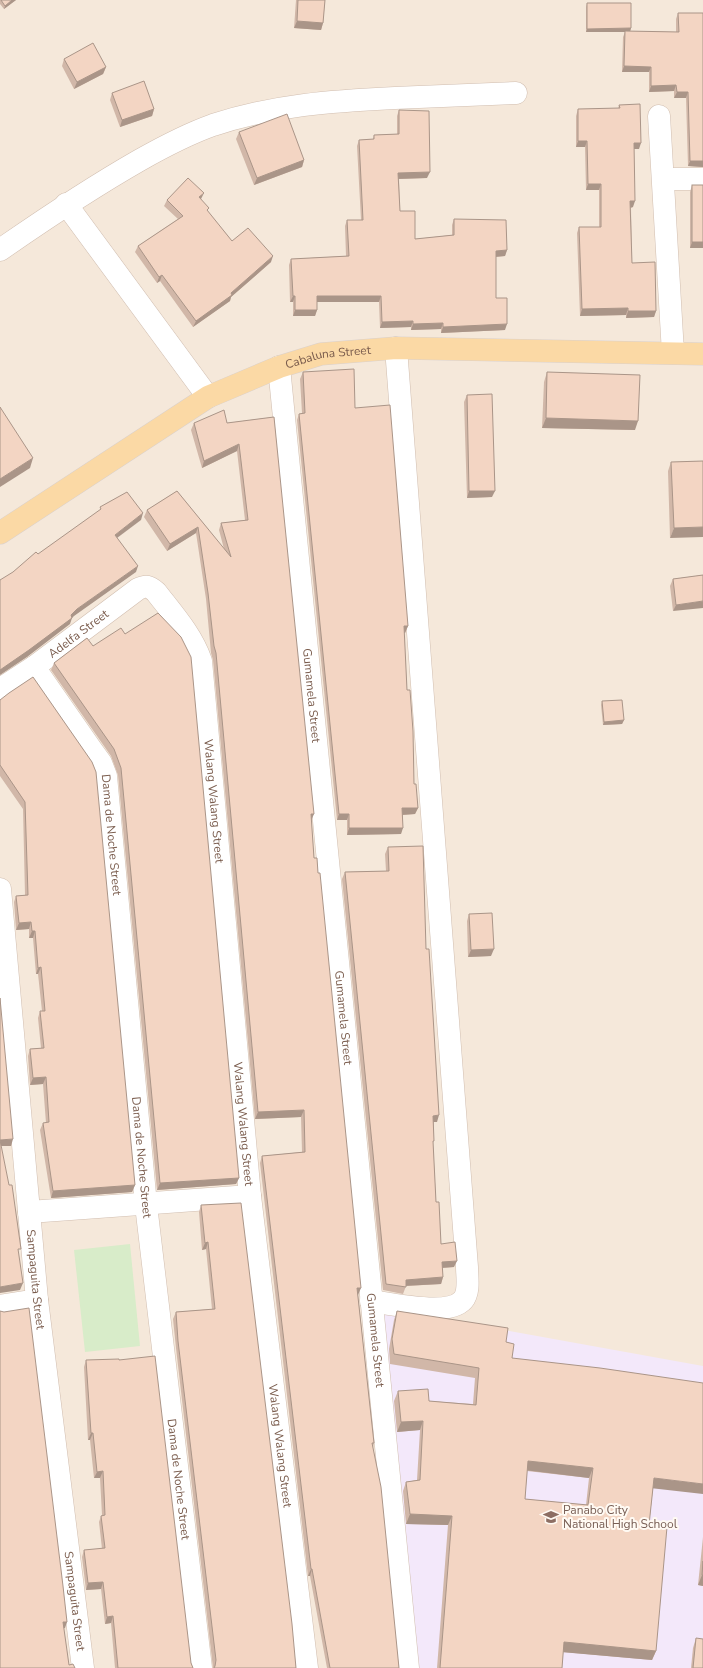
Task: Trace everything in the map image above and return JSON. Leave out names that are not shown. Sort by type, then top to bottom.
[{"type":"main road","name":"Cabaluna Street","points":[[0,533],[208,397],[279,367],[320,354],[396,348],[703,354]]},
{"type":"street","points":[[0,250],[66,204],[166,146],[212,126],[248,115],[288,106],[328,101],[516,93]]},
{"type":"street","points":[[659,116],[664,179],[673,353]]},
{"type":"street","points":[[664,179],[703,179]]},
{"type":"street","points":[[66,204],[208,397]]},
{"type":"street","points":[[371,1301],[430,1309],[450,1308],[463,1300],[467,1289],[464,1227],[396,348]]},
{"type":"street","name":"Gumamela Street","points":[[279,367],[408,1668]]},
{"type":"street","name":"Adelfa Street","points":[[0,689],[34,666],[138,588],[150,586],[156,592]]},
{"type":"street","name":"Walang Walang Street","points":[[156,592],[190,636],[200,661],[250,1196],[307,1668]]},
{"type":"street","name":"Dama de Noche Street","points":[[34,666],[101,763],[106,776],[146,1205],[201,1668]]},
{"type":"street","name":"Sampaguita Street","points":[[0,889],[37,1300],[83,1668]]},
{"type":"street","points":[[29,1212],[146,1205],[250,1196]]},
{"type":"street","points":[[0,1306],[37,1300]]},
{"type":"shaded area","points":[[0,0],[703,0],[703,1668],[0,1668]]},
{"type":"shaded area","name":"Panabo City National High School","points":[[377,1307],[703,1366],[703,1668],[415,1668]]},
{"type":"green space","points":[[130,1244],[140,1346],[85,1352],[74,1250]]},
{"type":"building","points":[[1,0],[12,0],[5,6]]},
{"type":"building","points":[[298,0],[325,0],[323,23],[297,21]]},
{"type":"building","points":[[587,3],[631,3],[631,28],[587,29]]},
{"type":"building","points":[[678,13],[703,13],[703,161],[690,161],[688,92],[677,92],[676,85],[651,86],[651,67],[624,66],[625,31],[679,32]]},
{"type":"building","points":[[93,43],[106,67],[77,82],[64,59]]},
{"type":"building","points":[[144,81],[154,109],[122,120],[112,93]]},
{"type":"building","points":[[640,104],[641,143],[634,143],[635,201],[630,201],[632,263],[655,262],[656,311],[628,311],[628,308],[582,309],[579,227],[601,227],[601,184],[588,184],[587,141],[578,141],[578,109],[620,108],[619,105]]},
{"type":"building","points":[[399,110],[429,111],[430,172],[398,173],[400,211],[415,211],[415,239],[454,235],[454,219],[506,220],[507,250],[496,251],[496,298],[507,298],[507,324],[443,327],[443,323],[413,324],[413,321],[382,322],[381,296],[317,296],[317,310],[295,310],[291,259],[349,256],[347,220],[363,220],[359,140],[374,139],[374,135],[399,134]]},
{"type":"building","points":[[287,114],[304,160],[257,178],[239,132]]},
{"type":"building","points":[[188,178],[204,193],[199,197],[209,208],[207,210],[232,241],[248,228],[273,256],[231,293],[232,295],[196,321],[162,275],[159,277],[138,246],[183,216],[167,200]]},
{"type":"building","points":[[692,185],[703,185],[703,242],[692,242]]},
{"type":"building","points":[[354,369],[355,408],[390,405],[408,626],[404,626],[407,690],[410,690],[413,731],[414,784],[416,784],[418,808],[402,808],[403,828],[349,828],[349,814],[339,814],[299,414],[305,413],[303,372]]},
{"type":"building","points":[[547,372],[640,375],[638,421],[546,418]]},
{"type":"building","points":[[492,394],[495,491],[469,491],[467,395]]},
{"type":"building","points":[[0,407],[33,458],[0,479]]},
{"type":"building","points":[[224,410],[227,423],[274,417],[314,814],[311,814],[314,858],[317,858],[318,873],[320,873],[361,1288],[357,1288],[374,1443],[372,1443],[381,1487],[399,1668],[330,1668],[311,1569],[262,1156],[305,1152],[304,1110],[258,1112],[216,653],[198,527],[170,544],[147,510],[177,491],[231,557],[221,523],[248,520],[239,444],[204,461],[194,423]]},
{"type":"building","points":[[703,461],[703,527],[674,528],[671,462]]},
{"type":"building","points":[[127,492],[143,513],[115,535],[138,566],[77,609],[71,615],[72,618],[0,670],[0,580],[13,572],[36,552],[38,554],[101,509],[100,507]]},
{"type":"building","points":[[703,575],[703,601],[676,605],[673,579]]},
{"type":"building","points":[[158,613],[181,637],[191,657],[239,1178],[160,1183],[121,768],[114,749],[54,663],[87,638],[93,646],[121,628],[125,634]]},
{"type":"building","points":[[33,677],[92,762],[96,772],[135,1185],[53,1191],[43,1123],[49,1122],[46,1077],[33,1078],[30,1049],[44,1048],[40,1011],[45,1011],[41,967],[38,968],[35,931],[32,931],[31,922],[19,923],[16,896],[28,895],[25,802],[0,765],[0,700]]},
{"type":"building","points":[[622,700],[624,720],[604,722],[602,701]]},
{"type":"building","points":[[423,846],[426,949],[429,949],[439,1115],[433,1116],[436,1202],[439,1202],[441,1244],[455,1242],[457,1261],[442,1262],[443,1277],[406,1280],[406,1287],[386,1284],[345,872],[389,871],[388,847]]},
{"type":"building","points":[[492,913],[494,949],[471,950],[469,914]]},
{"type":"building","points":[[0,998],[13,1139],[0,1140]]},
{"type":"building","points":[[0,1140],[9,1185],[12,1185],[21,1249],[18,1249],[23,1283],[0,1287]]},
{"type":"building","points":[[241,1203],[296,1668],[214,1668],[216,1660],[178,1341],[176,1312],[215,1309],[208,1242],[205,1243],[201,1205]]},
{"type":"building","points":[[29,1308],[67,1622],[63,1622],[69,1665],[73,1664],[75,1668],[0,1668],[0,1311],[4,1312]]},
{"type":"building","name":"Panabo City National High School","points":[[397,1311],[508,1328],[506,1342],[514,1344],[512,1358],[600,1368],[703,1383],[703,1484],[654,1478],[649,1525],[667,1527],[656,1651],[564,1642],[562,1668],[440,1668],[452,1516],[410,1514],[406,1482],[420,1480],[423,1421],[401,1422],[398,1391],[428,1389],[429,1401],[476,1405],[479,1368],[394,1354],[392,1339]],"holes":[[[528,1461],[593,1468],[588,1505],[525,1499]]]},
{"type":"building","points":[[155,1356],[191,1663],[193,1668],[118,1668],[113,1616],[107,1617],[103,1582],[88,1583],[84,1550],[105,1548],[101,1516],[105,1515],[103,1471],[97,1472],[93,1433],[91,1433],[86,1360],[119,1360]]},
{"type":"building","points":[[696,1638],[703,1639],[703,1668],[693,1668]]},
{"type":"place","name":"Panabo City National High School","points":[[551,1517]]}]
